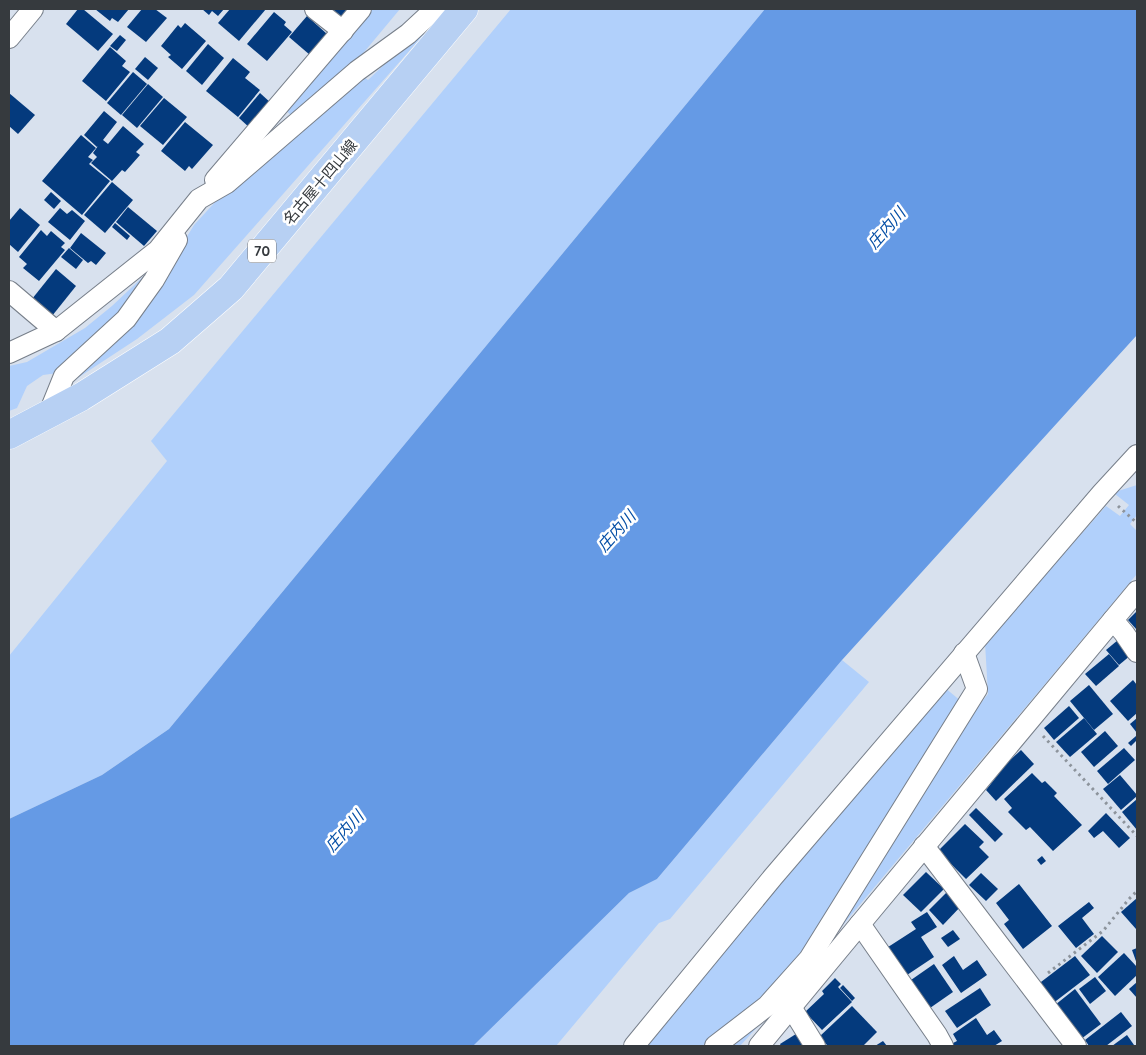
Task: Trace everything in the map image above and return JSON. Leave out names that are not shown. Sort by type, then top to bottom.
[{"type":"main road","name":"名古屋十四山線","points":[[9,435],[81,396],[170,341],[231,288],[464,9]]},
{"type":"street","points":[[9,38],[34,9]]},
{"type":"street","points":[[315,9],[343,31]]},
{"type":"street","points":[[9,354],[56,330],[158,250],[361,9]]},
{"type":"street","points":[[50,413],[64,376],[126,319],[154,280],[199,199],[227,183],[357,71],[408,34],[435,9]]},
{"type":"street","points":[[9,291],[56,330]]},
{"type":"street","points":[[634,1046],[773,877],[964,653],[1102,493],[1135,460]]},
{"type":"street","points":[[716,1046],[767,1006],[860,924],[1137,591]]},
{"type":"street","points":[[1113,620],[1124,632],[1137,652]]},
{"type":"street","points":[[759,1046],[791,1007],[977,689],[964,653]]},
{"type":"street","points":[[924,846],[1076,1046]]},
{"type":"street","points":[[860,924],[943,1046]]},
{"type":"street","points":[[791,1007],[815,1046]]},
{"type":"path","points":[[1124,511],[1137,523]]},
{"type":"path","points":[[1028,721],[1137,836]]},
{"type":"path","points":[[1031,986],[1103,931],[1137,891]]},
{"type":"shaded area","points":[[367,9],[400,9],[350,69],[291,115],[284,109]]},
{"type":"shaded area","points":[[511,9],[765,9],[169,729],[102,775],[9,819],[9,656],[167,461],[151,441]]},
{"type":"shaded area","points":[[430,21],[433,24],[194,295],[137,339],[73,381],[139,316],[194,225],[229,187],[359,73],[368,80]]},
{"type":"shaded area","points":[[146,274],[122,315],[58,373],[43,375],[27,386],[17,408],[9,411],[9,366],[27,362],[85,328]]},
{"type":"shaded area","points":[[1137,485],[1137,515],[1130,524],[1137,531],[1137,574],[837,932],[965,724],[988,694],[985,643],[1106,506],[1120,516],[1129,505],[1115,494],[1118,491]]},
{"type":"shaded area","points":[[842,660],[869,682],[670,919],[659,923],[556,1046],[473,1046],[629,893],[657,879]]},
{"type":"shaded area","points":[[944,687],[962,702],[800,956],[763,1001],[702,1046],[645,1046]]},
{"type":"shaded area","points":[[760,1024],[740,1046],[730,1046]]},
{"type":"water","name":"庄内川","points":[[765,9],[1137,9],[1137,335],[842,660],[657,879],[629,893],[473,1046],[9,1046],[9,819],[102,775],[169,729]]},
{"type":"building","points":[[78,9],[83,9],[113,34],[98,51],[66,24]]},
{"type":"building","points":[[95,9],[129,9],[118,22],[112,18],[110,21]]},
{"type":"building","points":[[142,9],[155,9],[167,18],[146,42],[127,27]]},
{"type":"building","points":[[202,9],[224,9],[218,16],[212,11],[209,15]]},
{"type":"building","points":[[230,9],[266,9],[239,41],[218,23]]},
{"type":"building","points":[[329,9],[349,9],[341,19]]},
{"type":"building","points":[[274,12],[286,22],[284,25],[292,32],[267,61],[247,44]]},
{"type":"building","points":[[307,16],[327,34],[310,55],[289,37]]},
{"type":"building","points":[[185,23],[206,41],[182,69],[168,57],[171,55],[161,46],[178,25],[181,28]]},
{"type":"building","points":[[120,35],[126,40],[117,51],[110,46]]},
{"type":"building","points":[[208,44],[224,58],[202,85],[186,71]]},
{"type":"building","points":[[110,47],[126,61],[122,66],[130,72],[106,101],[82,81]]},
{"type":"building","points":[[145,57],[158,68],[148,80],[135,69]]},
{"type":"building","points":[[233,58],[250,72],[245,78],[260,90],[238,117],[206,91]]},
{"type":"building","points":[[133,72],[147,84],[121,115],[107,103]]},
{"type":"building","points":[[148,84],[163,97],[137,128],[122,115]]},
{"type":"building","points":[[9,93],[35,115],[18,134],[9,126]]},
{"type":"building","points":[[260,93],[272,104],[251,129],[239,118]]},
{"type":"building","points":[[164,98],[187,117],[163,145],[140,126]]},
{"type":"building","points":[[104,111],[117,122],[103,140],[108,144],[123,126],[144,144],[136,152],[140,155],[125,172],[122,170],[112,181],[91,163],[97,157],[93,153],[98,146],[84,135]]},
{"type":"building","points":[[185,122],[213,145],[192,169],[189,166],[185,171],[161,151]]},
{"type":"building","points":[[81,135],[96,148],[88,157],[93,160],[89,164],[110,181],[82,215],[42,181]]},
{"type":"building","points":[[112,182],[133,200],[105,233],[84,215]]},
{"type":"building","points":[[51,192],[61,201],[54,209],[44,200]]},
{"type":"building","points":[[128,207],[157,231],[144,246],[116,222]]},
{"type":"building","points":[[20,208],[40,225],[18,252],[9,244],[9,221]]},
{"type":"building","points":[[60,208],[67,214],[72,210],[85,221],[70,240],[48,222]]},
{"type":"building","points":[[115,223],[130,236],[127,240],[112,227]]},
{"type":"building","points":[[41,230],[47,236],[51,231],[65,243],[61,247],[65,250],[39,281],[23,268],[27,264],[19,257]]},
{"type":"building","points":[[81,233],[106,253],[96,265],[91,261],[88,263],[70,248]]},
{"type":"building","points":[[69,248],[83,260],[76,269],[61,257]]},
{"type":"building","points":[[56,269],[76,286],[52,316],[32,299]]},
{"type":"building","points":[[1137,611],[1137,630],[1128,620]]},
{"type":"building","points":[[1118,640],[1131,655],[1119,665],[1106,650]]},
{"type":"building","points":[[1109,654],[1119,666],[1096,686],[1085,674]]},
{"type":"building","points":[[1133,680],[1137,685],[1137,713],[1128,721],[1110,701]]},
{"type":"building","points":[[1089,685],[1113,714],[1094,730],[1070,701]]},
{"type":"building","points":[[1069,706],[1079,718],[1054,740],[1044,728]]},
{"type":"building","points":[[1084,718],[1097,734],[1070,757],[1056,742]]},
{"type":"building","points":[[1137,718],[1137,733],[1130,724]]},
{"type":"building","points":[[1105,731],[1118,746],[1094,767],[1081,752]]},
{"type":"building","points":[[1136,736],[1137,740],[1131,746],[1128,743]]},
{"type":"building","points":[[1124,748],[1135,760],[1108,784],[1097,771]]},
{"type":"building","points":[[1021,750],[1034,764],[996,801],[986,790],[1007,763]]},
{"type":"building","points":[[1032,773],[1042,783],[1045,781],[1057,793],[1054,796],[1082,825],[1053,851],[1030,827],[1026,830],[1008,812],[1012,808],[1004,799]]},
{"type":"building","points":[[1120,775],[1137,795],[1121,810],[1103,789]]},
{"type":"building","points":[[1137,799],[1137,830],[1122,812]]},
{"type":"building","points":[[976,808],[1003,834],[995,842],[969,815]]},
{"type":"building","points":[[1106,813],[1130,838],[1119,848],[1103,831],[1094,838],[1088,831]]},
{"type":"building","points":[[965,824],[984,842],[979,847],[989,857],[966,879],[938,851]]},
{"type":"building","points":[[1042,856],[1046,861],[1041,865],[1037,860]]},
{"type":"building","points":[[926,872],[944,889],[921,912],[903,895]]},
{"type":"building","points":[[981,873],[998,889],[986,901],[969,885]]},
{"type":"building","points":[[1019,884],[1052,926],[1023,949],[1004,924],[1009,920],[996,903]]},
{"type":"building","points":[[949,890],[963,904],[943,925],[929,910]]},
{"type":"building","points":[[1137,898],[1137,928],[1136,929],[1121,912]]},
{"type":"building","points":[[1089,902],[1094,908],[1082,918],[1094,934],[1076,948],[1058,926]]},
{"type":"building","points":[[927,912],[937,927],[921,937],[934,957],[904,977],[885,949],[916,929],[911,922]]},
{"type":"building","points":[[953,930],[960,939],[948,947],[941,938]]},
{"type":"building","points":[[1102,936],[1118,952],[1097,973],[1081,956]]},
{"type":"building","points":[[1137,948],[1137,964],[1132,950]]},
{"type":"building","points":[[1124,953],[1137,967],[1137,975],[1115,996],[1098,977]]},
{"type":"building","points":[[954,956],[963,970],[977,960],[987,975],[961,993],[942,965]]},
{"type":"building","points":[[1075,956],[1090,975],[1052,1004],[1037,985]]},
{"type":"building","points":[[934,964],[953,992],[930,1008],[911,980]]},
{"type":"building","points":[[1095,977],[1106,991],[1090,1004],[1079,989]]},
{"type":"building","points":[[835,978],[841,984],[838,987],[852,1002],[822,1030],[805,1012],[824,994],[822,991]]},
{"type":"building","points":[[1137,982],[1137,998],[1129,989]]},
{"type":"building","points":[[843,985],[855,998],[852,1001],[840,988]]},
{"type":"building","points":[[980,988],[991,1005],[957,1028],[945,1011]]},
{"type":"building","points":[[1075,989],[1101,1024],[1081,1039],[1055,1005]]},
{"type":"building","points":[[852,1006],[877,1032],[863,1046],[828,1046],[819,1037]]},
{"type":"building","points":[[1121,1012],[1132,1026],[1106,1046],[1089,1046],[1085,1040]]},
{"type":"building","points":[[976,1018],[987,1035],[994,1030],[1002,1041],[994,1046],[952,1046],[951,1044],[957,1041],[953,1034]]},
{"type":"building","points":[[796,1034],[805,1046],[781,1046],[780,1044]]},
{"type":"building","points":[[1127,1035],[1133,1046],[1112,1046]]},
{"type":"building","points":[[883,1041],[887,1046],[875,1046]]}]
